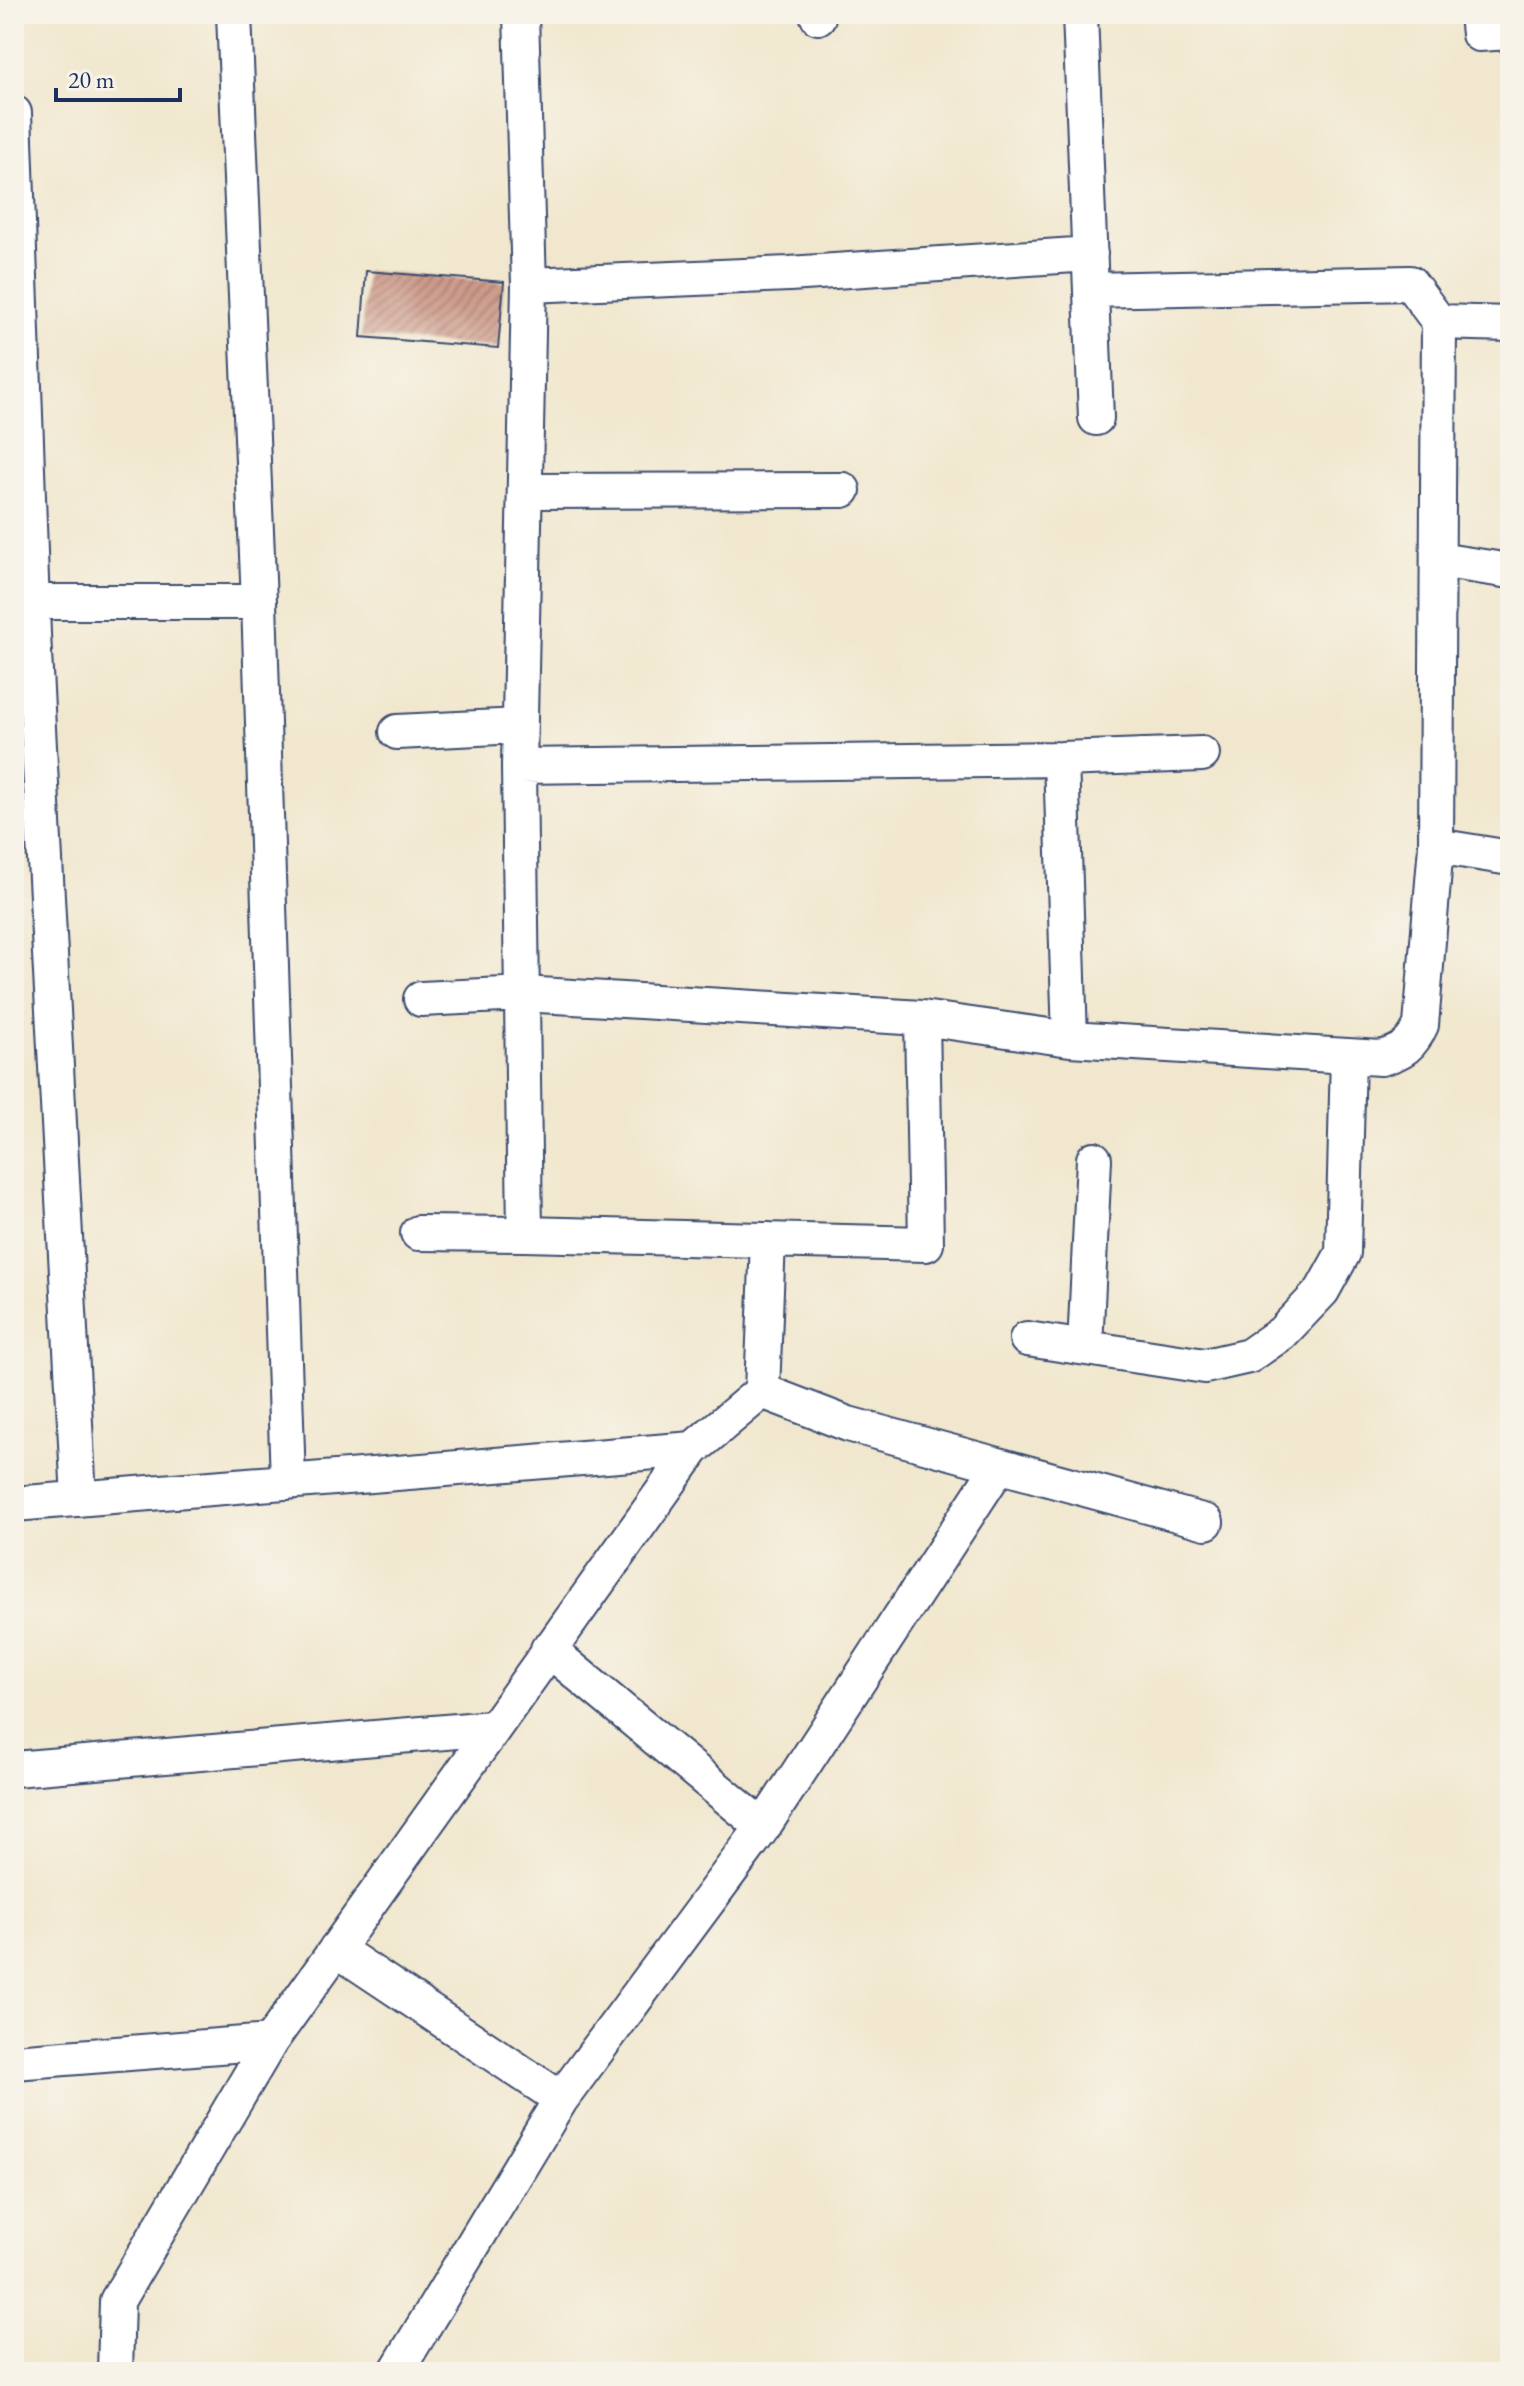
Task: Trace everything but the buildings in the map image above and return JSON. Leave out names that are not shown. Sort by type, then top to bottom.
[{"type":"street","points":[[234,14],[259,602],[288,1482]]},
{"type":"street","points":[[521,14],[529,285],[519,726],[525,1234]]},
{"type":"street","points":[[1080,14],[1096,418]]},
{"type":"street","points":[[1477,14],[1479,34],[1510,32]]},
{"type":"street","points":[[14,113],[32,602],[79,1499]]},
{"type":"street","points":[[529,285],[789,274],[1090,254]]},
{"type":"street","points":[[421,999],[523,994],[922,1018],[1070,1039],[1381,1058],[1408,1047],[1421,1025],[1436,846],[1439,322],[1410,283],[1091,290]]},
{"type":"street","points":[[1439,322],[1510,324]]},
{"type":"street","points":[[525,491],[843,490]]},
{"type":"street","points":[[1438,560],[1510,571]]},
{"type":"street","points":[[32,602],[259,602]]},
{"type":"street","points":[[397,732],[519,726]]},
{"type":"street","points":[[519,766],[1061,759],[1202,754]]},
{"type":"street","points":[[1061,759],[1070,1039]]},
{"type":"street","points":[[1436,846],[1510,858]]},
{"type":"street","points":[[418,1233],[926,1244],[922,1018]]},
{"type":"street","points":[[1027,1339],[1205,1366],[1249,1356],[1282,1333],[1322,1291],[1343,1253],[1348,1056]]},
{"type":"street","points":[[1085,1347],[1094,1159]]},
{"type":"street","points":[[115,2372],[117,2301],[270,2042],[693,1449],[762,1391],[768,1240]]},
{"type":"street","points":[[762,1391],[848,1424],[1206,1522]]},
{"type":"street","points":[[14,1504],[693,1449]]},
{"type":"street","points":[[396,2372],[561,2099],[763,1827],[999,1466]]},
{"type":"street","points":[[548,1649],[763,1827]]},
{"type":"street","points":[[14,1769],[492,1728]]},
{"type":"street","points":[[336,1949],[561,2099]]},
{"type":"street","points":[[14,2062],[270,2042]]}]
